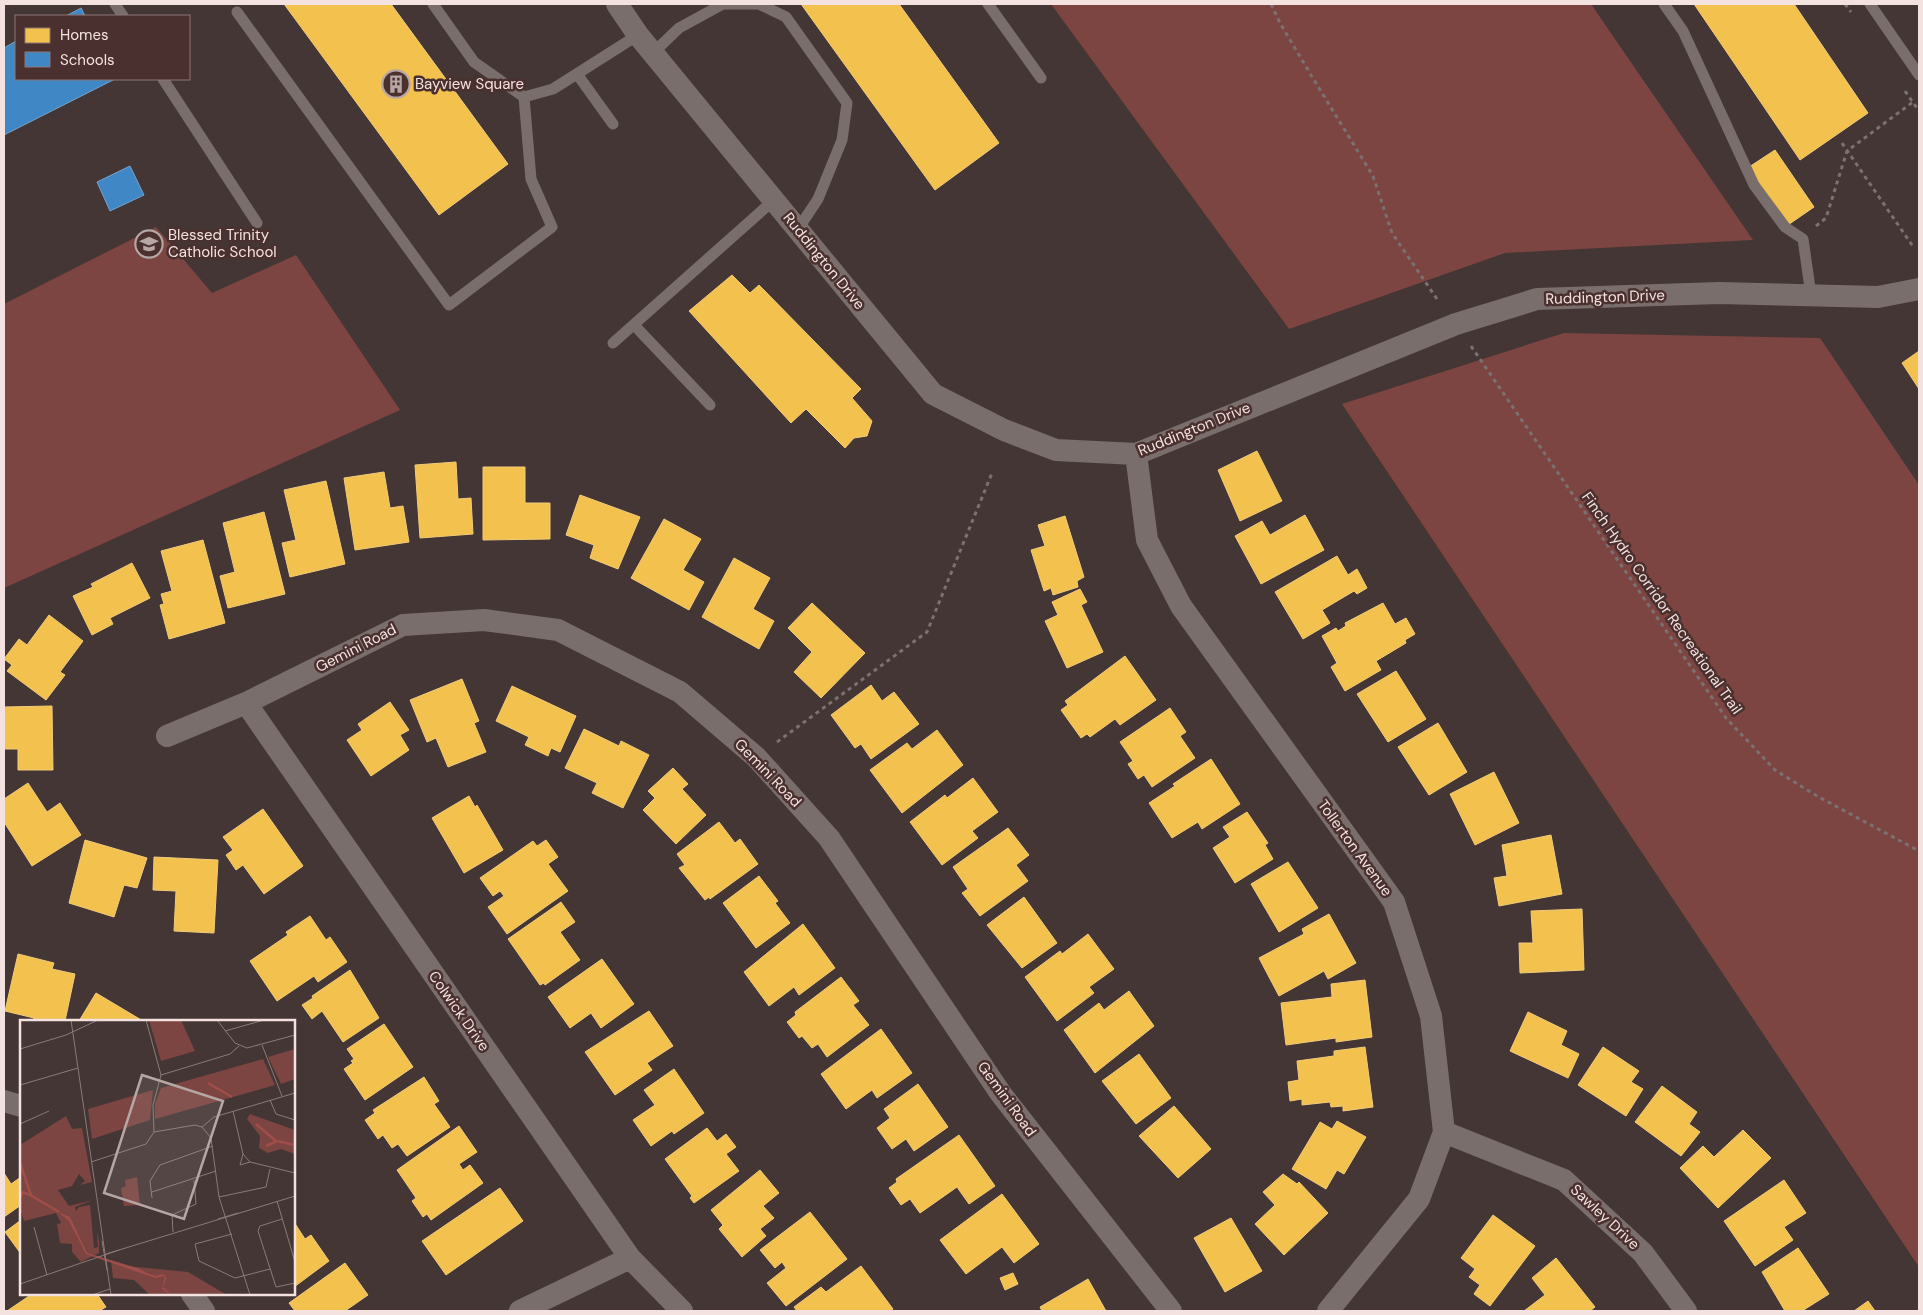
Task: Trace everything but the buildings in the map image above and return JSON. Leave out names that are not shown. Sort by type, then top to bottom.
[{"type":"street","name":"Ruddington Drive","points":[[617,4],[638,35],[933,394],[1004,430],[1056,450],[1136,454],[1456,324],[1537,300],[1719,293],[1878,297],[1919,289]]},
{"type":"street","name":"Tollerton Avenue","points":[[1136,454],[1147,540],[1181,606],[1394,902],[1431,1016],[1444,1132],[1419,1199],[1328,1311]]},
{"type":"street","name":"Gemini Road","points":[[167,736],[246,703],[403,625],[484,620],[558,630],[680,692],[756,757],[829,838],[1001,1094],[1171,1311]]},
{"type":"street","name":"Colwick Drive","points":[[246,703],[630,1258],[682,1311]]},
{"type":"street","points":[[4,1101],[20,1106]]},
{"type":"street","name":"Sawley Drive","points":[[1444,1132],[1564,1180],[1644,1253],[1686,1311]]},
{"type":"street","points":[[520,1311],[630,1258]]},
{"type":"street","points":[[193,1295],[204,1311]]},
{"type":"lane","points":[[115,4],[122,15]]},
{"type":"lane","points":[[433,4],[474,62],[524,97]]},
{"type":"lane","points":[[653,53],[679,28],[723,4],[759,4],[786,17],[847,103],[842,140],[818,199],[798,229]]},
{"type":"lane","points":[[988,4],[1041,78]]},
{"type":"lane","points":[[1664,4],[1683,32],[1754,185],[1785,227],[1802,238],[1811,295]]},
{"type":"lane","points":[[1870,4],[1919,75]]},
{"type":"lane","points":[[237,12],[449,305],[552,227],[531,179],[524,97]]},
{"type":"lane","points":[[524,97],[553,89],[638,35]]},
{"type":"lane","points":[[577,74],[613,124]]},
{"type":"lane","points":[[165,80],[257,223]]},
{"type":"lane","points":[[613,343],[635,326],[774,200]]},
{"type":"lane","points":[[635,326],[710,405]]},
{"type":"path","points":[[1271,4],[1297,53],[1373,176],[1392,232],[1442,306]]},
{"type":"path","points":[[1802,238],[1826,218],[1847,151],[1913,102]]},
{"type":"path","points":[[1842,143],[1914,248]]},
{"type":"path","name":"Finch Hydro Corridor Recreational Trail","points":[[1469,343],[1726,718],[1775,770],[1817,796],[1919,851]]},
{"type":"path","points":[[756,757],[927,632],[992,473]]},
{"type":"shaded area","points":[[1051,4],[1591,4],[1753,240],[1505,253],[1289,329]]},
{"type":"shaded area","name":"Blessed Trinity Catholic School","points":[[156,227],[212,293],[296,255],[400,410],[4,588],[4,304]]},
{"type":"shaded area","points":[[1564,333],[1820,338],[1919,485],[1919,1267],[1342,404]]},
{"type":"place","name":"Bayview Square","points":[[396,84]]},
{"type":"place","name":"Blessed Trinity Catholic School","points":[[149,244]]}]
